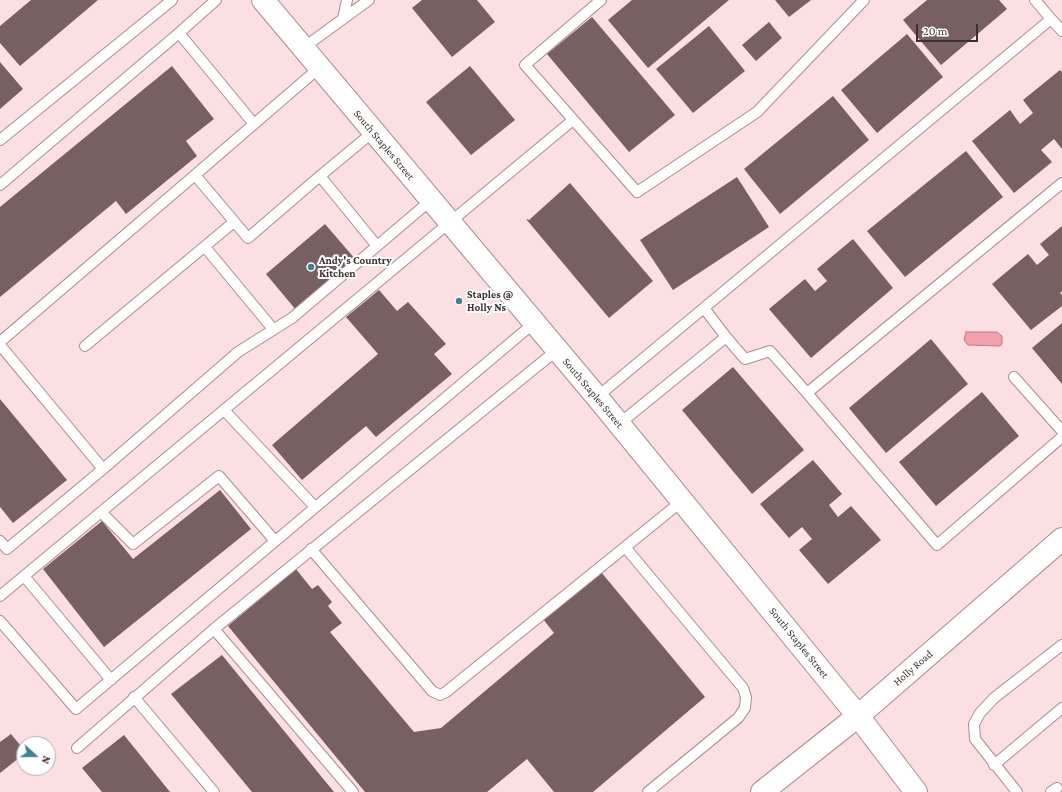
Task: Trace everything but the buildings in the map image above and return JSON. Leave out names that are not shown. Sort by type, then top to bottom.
[{"type":"main road","name":"South Staples Street","points":[[263,0],[430,201],[597,397],[858,716],[916,792]]},
{"type":"main road","name":"Holly Road","points":[[762,792],[858,716],[1062,539]]},
{"type":"lane","points":[[0,140],[170,0]]},
{"type":"lane","points":[[0,185],[216,0]]},
{"type":"lane","points":[[343,19],[347,0]]},
{"type":"lane","points":[[302,48],[369,0]]},
{"type":"lane","points":[[601,0],[525,65],[637,192],[757,112],[864,0]]},
{"type":"lane","points":[[1035,0],[1062,32]]},
{"type":"lane","points":[[597,397],[1052,19]]},
{"type":"lane","points":[[179,33],[254,124]]},
{"type":"lane","points":[[0,342],[319,68]]},
{"type":"lane","points":[[0,596],[573,120]]},
{"type":"lane","points":[[194,175],[248,238],[373,132]]},
{"type":"lane","points":[[320,176],[377,246]]},
{"type":"lane","points":[[807,393],[1062,183]]},
{"type":"lane","points":[[0,541],[7,549],[103,469],[238,352],[292,318],[430,201]]},
{"type":"lane","points":[[85,346],[234,222]]},
{"type":"lane","points":[[205,247],[273,329]]},
{"type":"lane","points":[[704,308],[745,359],[770,351],[937,545],[1062,437]]},
{"type":"lane","points":[[0,621],[76,709],[534,323]]},
{"type":"lane","points":[[619,424],[726,337]]},
{"type":"lane","points":[[0,345],[103,469]]},
{"type":"lane","points":[[77,748],[214,628],[557,350]]},
{"type":"lane","points":[[1014,377],[1062,431]]},
{"type":"lane","points":[[224,410],[316,507]]},
{"type":"lane","points":[[101,512],[133,544],[219,476],[275,541]]},
{"type":"lane","points":[[311,549],[432,691],[440,695],[446,692],[682,501]]},
{"type":"lane","points":[[625,547],[743,688],[746,697],[745,708],[738,718],[648,792]]},
{"type":"lane","points":[[24,576],[111,680]]},
{"type":"lane","points":[[214,628],[352,792]]},
{"type":"lane","points":[[1017,792],[994,765],[975,739],[974,724],[980,712],[994,698],[1062,645]]},
{"type":"lane","points":[[134,697],[214,792]]},
{"type":"lane","points":[[994,765],[1062,708]]},
{"type":"shaded area","points":[[966,332],[997,332],[1002,336],[1002,344],[1000,346],[968,345],[964,340]]},
{"type":"place","name":"Andy's Country Kitchen","points":[[311,267]]},
{"type":"place","name":"Staples @ Holly Ns","points":[[459,301]]}]
